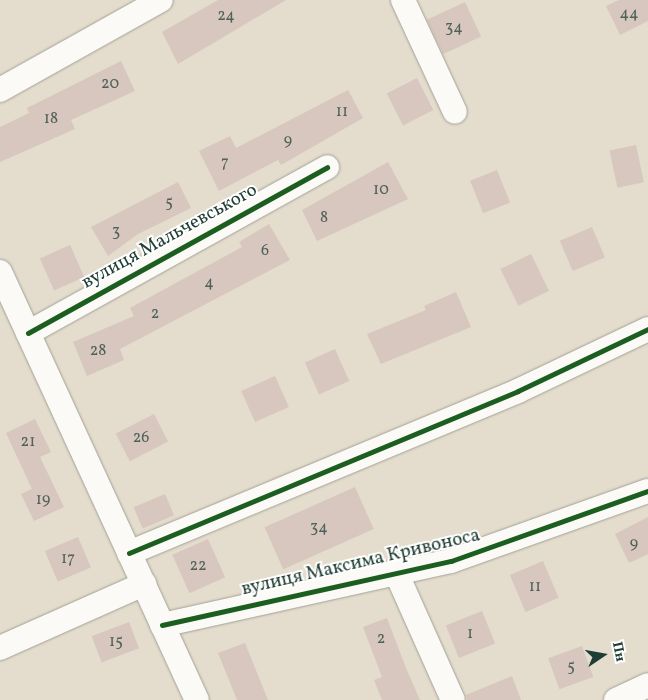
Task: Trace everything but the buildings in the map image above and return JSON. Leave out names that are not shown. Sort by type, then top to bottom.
[{"type":"street","points":[[0,90],[161,0]]},
{"type":"street","points":[[403,0],[455,112]]},
{"type":"street","name":"вулиця Мальчевського","points":[[28,333],[327,167]]},
{"type":"street","points":[[0,272],[197,700]]},
{"type":"street","points":[[129,553],[518,391],[648,329]]},
{"type":"street","name":"вулиця Максима Кривоноса","points":[[162,625],[395,570],[451,561],[648,491]]},
{"type":"street","name":"вулиця Максима Кривоноса","points":[[395,570],[453,700]]},
{"type":"street","points":[[0,648],[144,584]]},
{"type":"street","points":[[616,700],[648,685]]},
{"type":"cycle path","points":[[28,333],[327,167]]},
{"type":"cycle path","points":[[129,553],[518,391],[648,329]]},
{"type":"cycle path","points":[[162,625],[451,561],[648,491]]}]
